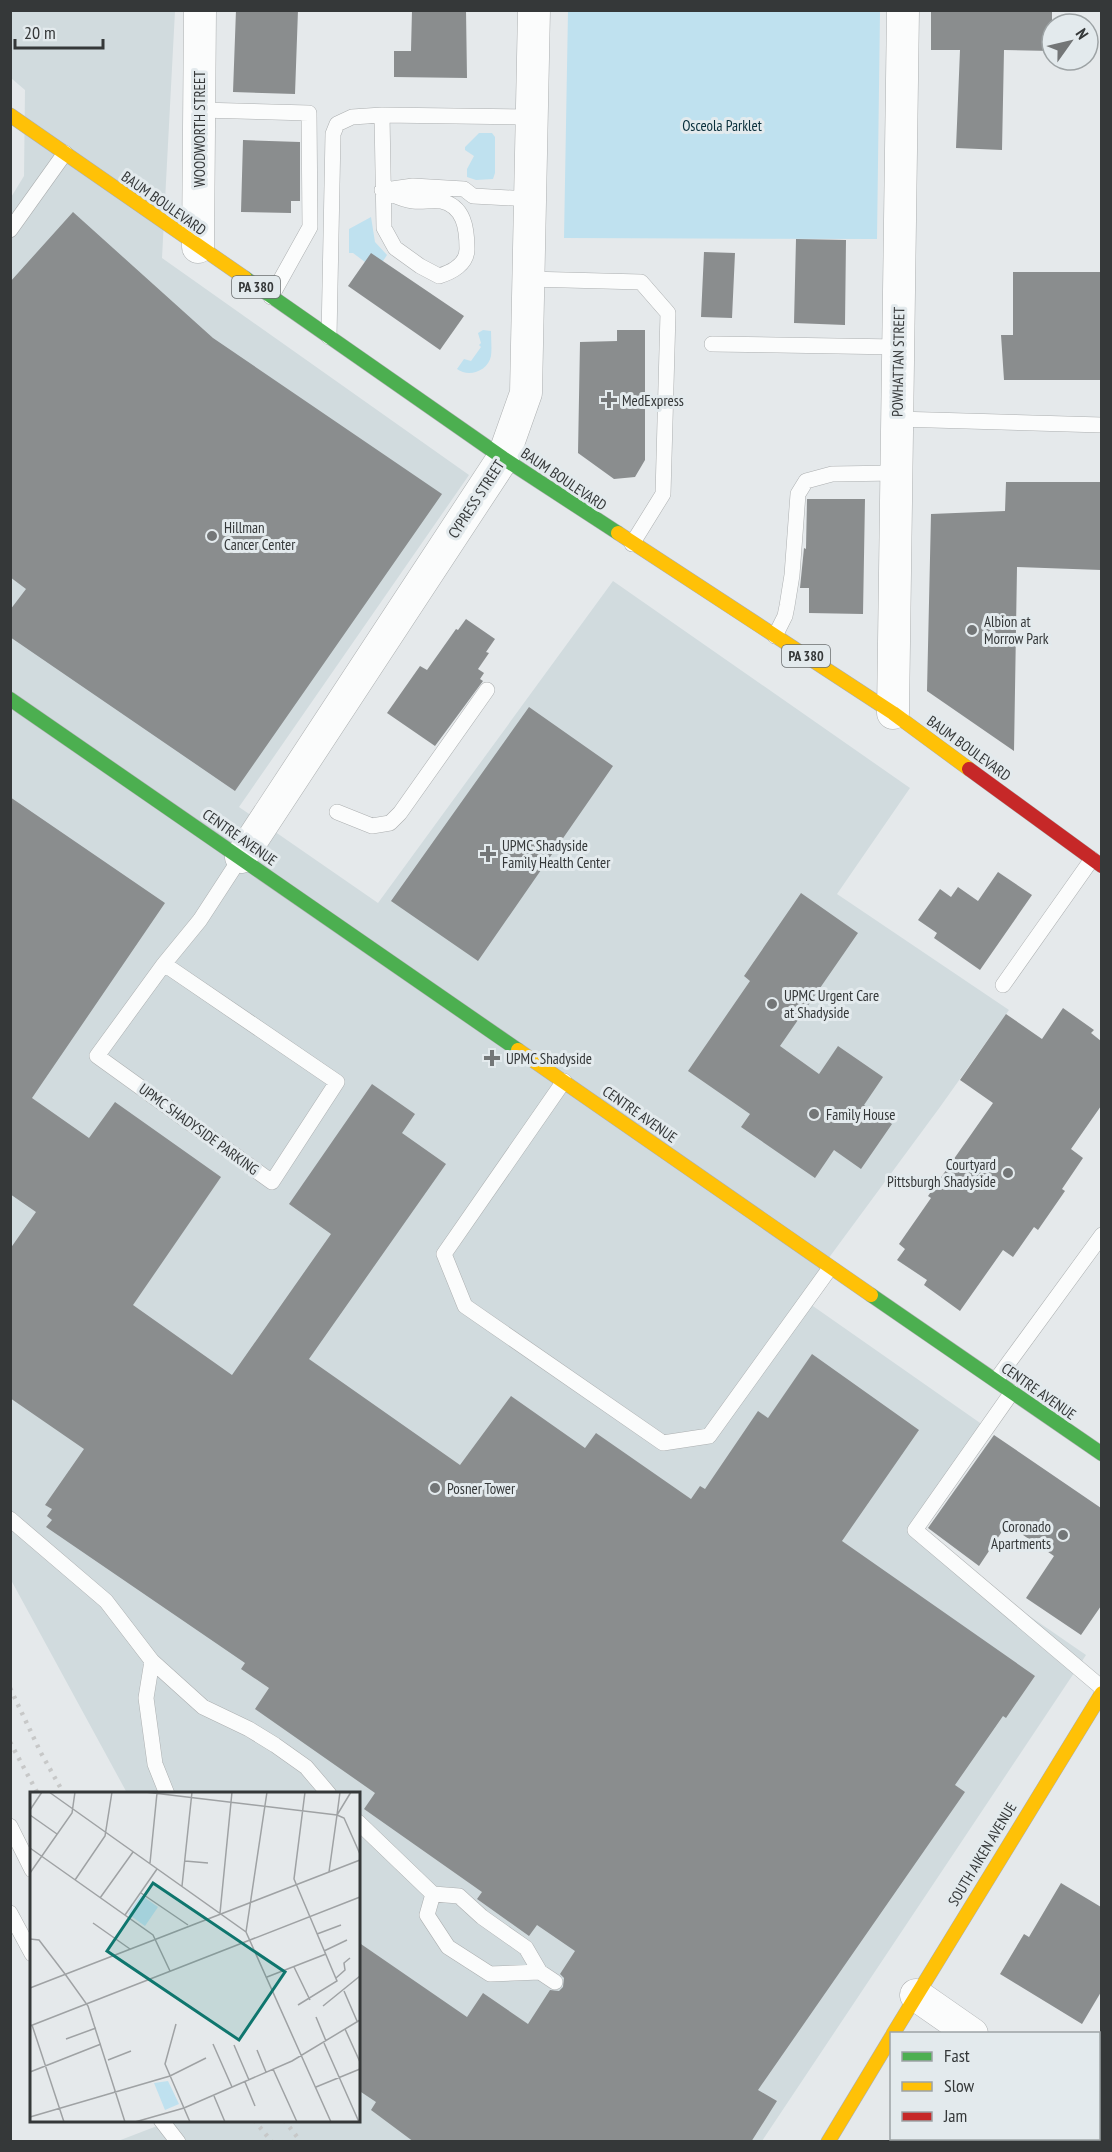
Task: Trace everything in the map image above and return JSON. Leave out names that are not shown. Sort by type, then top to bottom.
[{"type":"main road","name":"BAUM BOULEVARD","points":[[10,115],[503,458],[893,713],[1096,862]]},
{"type":"main road","name":"CENTRE AVENUE","points":[[10,699],[1101,1454]]},
{"type":"main road","name":"SOUTH AIKEN AVENUE","points":[[894,2032],[1101,1693]]},
{"type":"main road","name":"SOUTH AIKEN AVENUE","points":[[828,2142],[890,2038]]},
{"type":"street","name":"WOODWORTH STREET","points":[[198,247],[200,10]]},
{"type":"street","name":"CYPRESS STREET","points":[[241,857],[503,458],[526,393],[534,10]]},
{"type":"street","name":"POWHATTAN STREET","points":[[893,713],[903,10]]},
{"type":"street","points":[[916,1995],[969,2032]]},
{"type":"lane","points":[[200,110],[309,113],[310,226],[272,297]]},
{"type":"lane","points":[[329,337],[333,134],[337,124],[352,117],[382,115],[532,117]]},
{"type":"lane","points":[[382,115],[382,190],[384,228],[395,248],[439,276],[450,273],[459,266],[467,253],[467,234],[464,219],[455,207],[440,201],[410,201],[382,190]]},
{"type":"lane","points":[[10,230],[65,153]]},
{"type":"lane","points":[[382,190],[413,186],[464,189],[473,196],[530,199]]},
{"type":"lane","points":[[528,279],[641,282],[668,313],[663,494],[632,544]]},
{"type":"lane","points":[[712,344],[898,347]]},
{"type":"lane","points":[[897,419],[1101,425]]},
{"type":"lane","points":[[774,636],[785,616],[792,574],[798,494],[806,481],[832,474],[897,473]]},
{"type":"lane","points":[[337,812],[372,826],[390,823],[400,813],[487,690]]},
{"type":"lane","name":"UPMC SHADYSIDE PARKING","points":[[164,964],[337,1082],[272,1182],[97,1056],[164,964],[201,920],[241,857]]},
{"type":"lane","points":[[1003,985],[1096,862]]},
{"type":"lane","points":[[564,1081],[444,1254],[465,1306],[663,1443],[709,1436],[830,1268]]},
{"type":"lane","points":[[996,1380],[1101,1235]]},
{"type":"lane","points":[[1012,1392],[915,1530],[1101,1688]]},
{"type":"lane","points":[[10,1519],[106,1601],[152,1661],[203,1707],[249,1729],[306,1767],[327,1792]]},
{"type":"lane","points":[[152,1661],[146,1698],[155,1764],[166,1792]]},
{"type":"lane","points":[[360,1824],[433,1894],[459,1896],[482,1917],[526,1948],[540,1972],[555,1982]]},
{"type":"lane","points":[[10,1826],[30,1866]]},
{"type":"lane","points":[[433,1894],[427,1915],[448,1947],[490,1974],[540,1972]]},
{"type":"lane","points":[[10,1913],[30,1953]]},
{"type":"lane","points":[[162,2122],[178,2142]]},
{"type":"shaded area","name":"UPMC Shadyside","points":[[11,11],[175,11],[162,258],[469,475],[239,807],[378,903],[613,581],[910,788],[837,894],[1009,1010],[800,1297],[983,1425],[909,1533],[1086,1655],[762,2141],[118,2141],[167,2122],[360,2122],[360,1792],[126,1792],[11,1580],[10,199],[24,176],[25,90],[11,78]]},
{"type":"green space","name":"Osceola Parklet","points":[[568,11],[880,11],[877,239],[564,238]]},
{"type":"green space","points":[[479,133],[492,133],[495,137],[493,179],[476,180],[467,177],[467,169],[474,156],[465,150],[465,147]]},
{"type":"green space","points":[[371,217],[375,242],[387,255],[383,261],[365,262],[353,253],[349,253],[349,229]]},
{"type":"green space","points":[[483,330],[491,331],[489,361],[477,372],[462,372],[457,369],[464,359],[471,361],[481,347],[478,333]]},
{"type":"building","points":[[236,10],[298,10],[295,94],[233,92]]},
{"type":"building","points":[[412,10],[466,10],[467,78],[394,77],[394,51],[411,51]]},
{"type":"building","points":[[931,10],[1052,10],[1052,12],[1040,12],[1040,51],[1004,50],[1002,150],[956,148],[960,50],[931,50]]},
{"type":"building","points":[[243,140],[300,142],[300,201],[291,201],[291,213],[241,212]]},
{"type":"building","name":"Hillman Cancer Center","points":[[73,212],[213,338],[442,494],[235,791],[10,637],[10,610],[26,589],[10,577],[10,282]]},
{"type":"building","points":[[796,239],[846,240],[845,325],[794,323]]},
{"type":"building","points":[[704,252],[735,253],[732,318],[701,317]]},
{"type":"building","points":[[371,253],[464,316],[440,350],[348,286]]},
{"type":"building","points":[[1013,272],[1101,272],[1101,380],[1004,380],[1001,335],[1013,335]]},
{"type":"building","points":[[617,330],[645,330],[645,460],[635,477],[614,479],[578,453],[580,342],[617,341]]},
{"type":"building","name":"Albion at Morrow Park","points":[[1006,482],[1101,482],[1101,570],[1017,567],[1014,751],[927,691],[931,514],[1005,511]]},
{"type":"building","points":[[807,499],[865,499],[863,614],[809,613],[809,588],[800,588],[804,548],[806,549]]},
{"type":"building","points":[[466,619],[495,639],[478,669],[484,673],[480,679],[483,681],[435,746],[387,713],[420,666],[427,670],[456,629],[458,630]]},
{"type":"building","name":"UPMC Shadyside Family Health Center","points":[[529,707],[613,766],[478,961],[391,901]]},
{"type":"building","points":[[10,797],[165,903],[32,1098],[89,1138],[115,1102],[221,1177],[133,1305],[232,1375],[331,1234],[289,1204],[372,1084],[415,1114],[402,1133],[446,1164],[309,1359],[460,1465],[511,1396],[585,1448],[596,1433],[691,1499],[700,1486],[705,1489],[758,1411],[768,1418],[812,1354],[919,1430],[842,1541],[1035,1676],[1006,1718],[1003,1716],[955,1785],[965,1792],[758,2090],[777,2101],[751,2142],[414,2142],[371,2110],[376,2102],[360,2091],[360,1943],[467,2017],[483,1993],[528,2024],[550,1990],[559,1991],[563,1987],[564,1978],[560,1974],[575,1951],[537,1925],[529,1936],[477,1899],[482,1892],[364,1809],[375,1793],[255,1709],[269,1688],[241,1669],[245,1663],[46,1527],[52,1520],[47,1516],[52,1509],[45,1505],[84,1449],[10,1398],[10,1249],[36,1212],[10,1194]]},
{"type":"building","points":[[998,872],[1032,895],[980,970],[934,938],[937,933],[918,920],[940,889],[951,897],[958,887],[978,901]]},
{"type":"building","points":[[801,893],[858,933],[780,1046],[819,1074],[838,1046],[883,1077],[864,1105],[892,1124],[861,1169],[834,1150],[815,1178],[741,1127],[750,1114],[688,1071],[750,981],[744,976]]},
{"type":"building","name":"Courtyard Pittsburgh Shadyside","points":[[1063,1008],[1094,1030],[1091,1033],[1101,1041],[1101,1106],[1071,1149],[1083,1158],[1062,1189],[1065,1191],[1038,1230],[1034,1227],[1013,1257],[1003,1250],[960,1311],[924,1285],[927,1280],[897,1260],[905,1249],[899,1244],[931,1198],[928,1196],[993,1103],[960,1080],[1006,1014],[1042,1039]]},
{"type":"building","name":"Coronado Apartments","points":[[994,1435],[1101,1508],[1101,1606],[1081,1635],[1026,1598],[1054,1556],[1007,1524],[979,1566],[928,1528]]},
{"type":"building","points":[[1061,1883],[1101,1907],[1101,1992],[1082,2024],[1000,1974],[1024,1934],[1029,1937]]},
{"type":"railway","points":[[10,1688],[41,1753],[63,1792]]},
{"type":"railway","points":[[10,1742],[37,1792]]},
{"type":"railway","points":[[256,2122],[272,2142]]},
{"type":"railway","points":[[286,2122],[301,2142]]},
{"type":"traffic: fast","points":[[245,278],[503,458],[618,533]]},
{"type":"traffic: fast","points":[[10,699],[518,1050]]},
{"type":"traffic: fast","points":[[871,1295],[1102,1454]]},
{"type":"traffic: slow","points":[[10,115],[245,278]]},
{"type":"traffic: slow","points":[[618,533],[893,713],[969,769]]},
{"type":"traffic: slow","points":[[518,1050],[871,1295]]},
{"type":"traffic: slow","points":[[894,2032],[1102,1693]]},
{"type":"traffic: slow","points":[[828,2142],[890,2039]]},
{"type":"traffic: jam","points":[[969,769],[1102,866]]},
{"type":"place","name":"MedExpress","points":[[609,400]]},
{"type":"place","name":"Hillman Cancer Center","points":[[212,536]]},
{"type":"place","name":"Albion at Morrow Park","points":[[972,630]]},
{"type":"place","name":"UPMC Shadyside Family Health Center","points":[[488,854]]},
{"type":"place","name":"UPMC Urgent Care at Shadyside","points":[[772,1004]]},
{"type":"place","name":"UPMC Shadyside","points":[[492,1058]]},
{"type":"place","name":"Family House","points":[[814,1114]]},
{"type":"place","name":"Courtyard Pittsburgh Shadyside","points":[[1008,1173]]},
{"type":"place","name":"Posner Tower","points":[[435,1488]]},
{"type":"place","name":"Coronado Apartments","points":[[1063,1535]]}]
